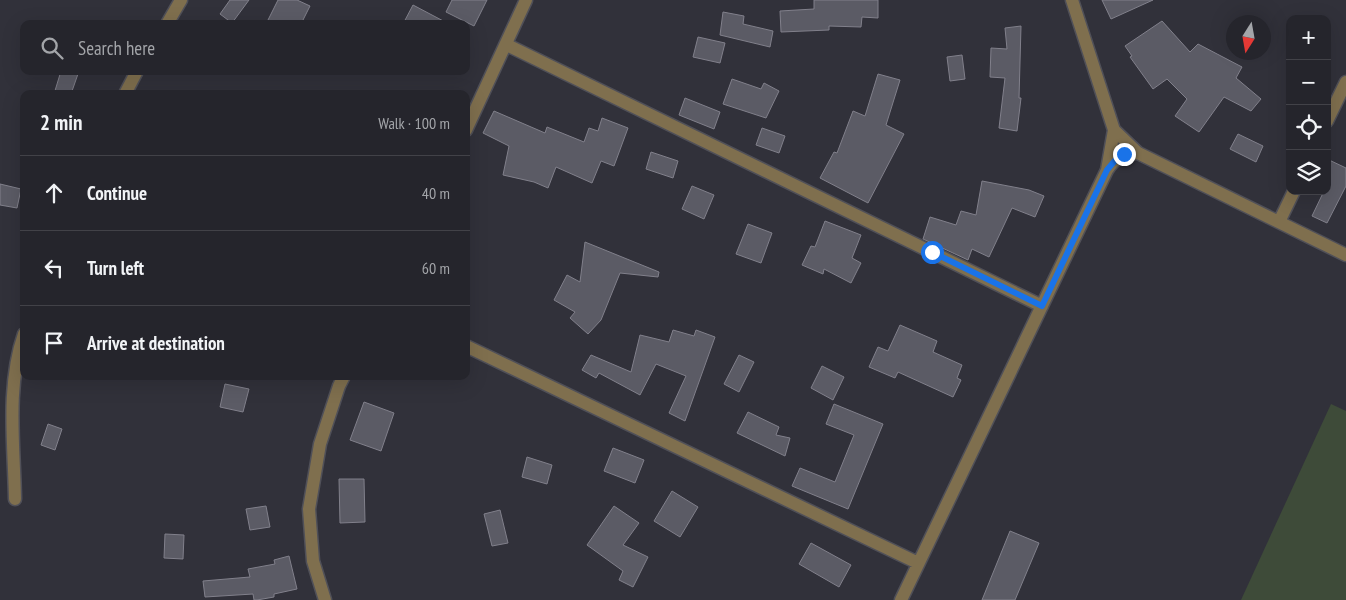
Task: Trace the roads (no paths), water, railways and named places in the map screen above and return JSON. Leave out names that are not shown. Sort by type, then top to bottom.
[{"type":"street","points":[[169,20],[181,0]]},
{"type":"street","points":[[470,122],[507,45],[526,0]]},
{"type":"street","points":[[1072,0],[1114,130],[1107,170]]},
{"type":"street","points":[[507,45],[1042,306]]},
{"type":"street","points":[[127,90],[135,75]]},
{"type":"street","points":[[1331,114],[1346,82]]},
{"type":"street","points":[[1114,130],[1138,153],[1346,254]]},
{"type":"street","points":[[901,600],[1107,170],[1118,157],[1124,154],[1138,153]]},
{"type":"street","points":[[1279,222],[1292,195]]},
{"type":"street","points":[[15,499],[12,386],[20,345]]},
{"type":"street","points":[[470,348],[918,563]]},
{"type":"street","points":[[325,600],[313,561],[309,509],[320,444],[342,380]]}]
